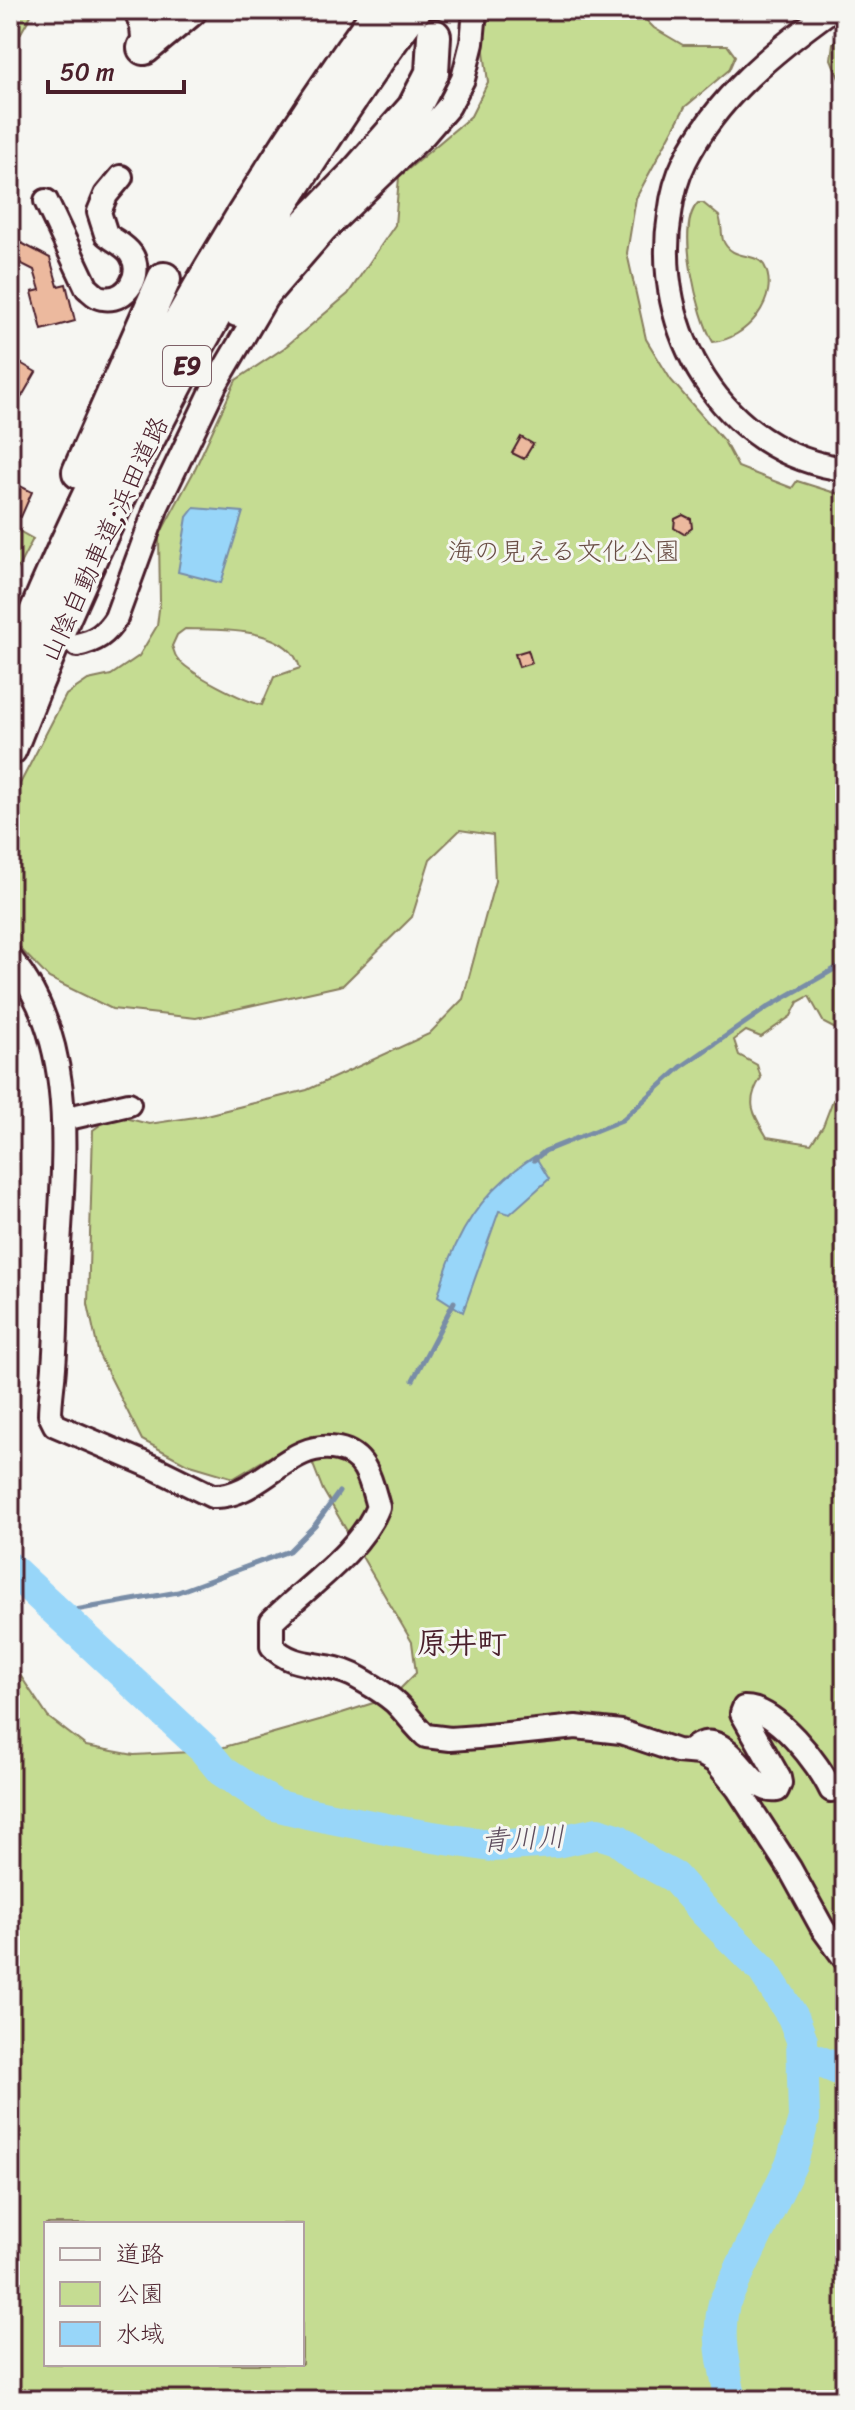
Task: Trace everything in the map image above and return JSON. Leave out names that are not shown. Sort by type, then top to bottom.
[{"type":"highway","points":[[144,48],[190,10]]},
{"type":"highway","name":"山陰自動車道;浜田道路","points":[[10,676],[104,465],[181,322],[269,171],[380,10]]},
{"type":"highway","name":"山陰自動車道;浜田道路","points":[[10,749],[87,565],[126,481],[175,389],[245,261],[348,103],[414,10]]},
{"type":"highway","points":[[175,389],[223,332],[291,241],[414,108],[432,73],[434,36]]},
{"type":"highway","points":[[10,654],[59,519],[164,279]]},
{"type":"street","points":[[136,10],[144,48]]},
{"type":"street","points":[[77,645],[94,642],[107,632],[116,618],[157,506],[215,385],[266,298],[325,230],[424,135],[449,106],[463,79],[472,43],[475,10]]},
{"type":"street","points":[[831,10],[782,47],[742,83],[706,123],[683,164],[672,200],[665,240],[666,276],[673,313],[685,347],[705,382],[728,411],[765,440],[800,457],[845,469]]},
{"type":"street","points":[[46,201],[87,288],[106,299],[119,296],[129,289],[136,277],[136,264],[124,246],[106,234],[99,212],[106,195],[121,177]]},
{"type":"street","points":[[10,958],[28,980],[46,1027],[59,1076],[64,1119],[64,1172],[50,1415],[55,1425],[212,1496],[221,1497],[251,1485],[307,1450],[326,1447],[343,1449],[357,1457],[369,1474],[378,1507],[335,1564],[272,1621],[272,1646],[281,1657],[293,1662],[327,1665],[356,1676],[395,1702],[426,1736],[436,1739],[576,1727],[621,1732],[677,1751],[700,1753],[716,1762],[738,1789],[790,1869],[823,1929],[845,1959]]},
{"type":"street","points":[[64,1119],[129,1104]]},
{"type":"street","points":[[689,1752],[707,1743],[722,1746],[765,1789],[777,1790],[779,1778],[742,1713],[744,1708],[750,1708],[767,1716],[801,1746],[822,1772],[831,1790]]},
{"type":"green space","points":[[10,10],[34,10],[10,52]]},
{"type":"green space","name":"海の見える文化公園","points":[[491,10],[636,10],[654,28],[683,45],[727,45],[735,56],[729,70],[685,107],[636,198],[627,253],[646,339],[671,380],[724,441],[738,467],[792,488],[797,481],[845,496],[845,1034],[824,1023],[809,996],[798,1002],[791,1016],[761,1037],[746,1031],[734,1040],[739,1055],[757,1065],[761,1078],[752,1101],[767,1137],[811,1144],[823,1126],[833,1100],[845,1095],[845,2400],[10,2400],[10,1660],[48,1717],[86,1746],[134,1755],[210,1751],[323,1719],[392,1697],[416,1673],[412,1642],[323,1490],[312,1462],[285,1448],[234,1478],[187,1464],[142,1440],[99,1355],[88,1304],[93,1130],[114,1115],[149,1124],[202,1116],[307,1090],[429,1034],[463,999],[495,881],[493,835],[460,830],[430,859],[412,917],[343,985],[196,1018],[112,1009],[49,978],[10,938],[10,803],[66,695],[88,680],[111,675],[139,656],[157,626],[160,601],[159,536],[193,473],[236,380],[284,348],[348,294],[395,225],[399,177],[471,116],[488,82],[482,36]],"holes":[[[185,629],[234,631],[268,637],[282,644],[293,654],[300,668],[274,677],[262,705],[204,678],[183,664],[172,646],[177,635]]]},
{"type":"green space","points":[[845,32],[845,93],[831,59],[833,43]]},
{"type":"green space","points":[[698,203],[703,203],[719,216],[727,247],[737,254],[760,261],[768,278],[768,291],[757,315],[737,334],[713,342],[701,313],[691,271],[689,230],[691,214]]},
{"type":"green space","points":[[10,526],[33,539],[10,583]]},
{"type":"water","points":[[194,508],[243,512],[221,583],[178,572],[187,517]]},
{"type":"water","points":[[535,1156],[549,1179],[510,1214],[499,1211],[463,1312],[438,1296],[452,1253],[485,1199],[516,1169]]},
{"type":"building","points":[[10,237],[50,258],[58,286],[66,284],[75,321],[42,330],[32,292],[40,290],[34,270],[10,258]]},
{"type":"building","points":[[10,357],[36,372],[10,417]]},
{"type":"building","points":[[521,437],[533,444],[524,459],[512,453]]},
{"type":"building","points":[[10,481],[32,492],[21,517],[10,512]]},
{"type":"building","points":[[683,515],[691,519],[692,528],[684,534],[674,528],[675,519]]},
{"type":"building","points":[[528,650],[532,663],[519,667],[515,654]]},
{"type":"waterway","points":[[534,1160],[545,1151],[622,1120],[681,1067],[768,1007],[845,963]]},
{"type":"waterway","points":[[413,1380],[454,1302]]},
{"type":"waterway","points":[[58,1613],[178,1592],[289,1551],[315,1525],[339,1492]]},
{"type":"waterway","name":"青川川","points":[[10,1568],[204,1749],[222,1771],[275,1805],[401,1832],[491,1846],[556,1842],[598,1833],[617,1839],[648,1863],[674,1877],[763,1970],[793,2017],[802,2040],[804,2119],[792,2162],[724,2303],[721,2340],[731,2400]]},
{"type":"waterway","points":[[804,2055],[845,2072]]},
{"type":"district","name":"原井町","points":[[462,1643]]}]
